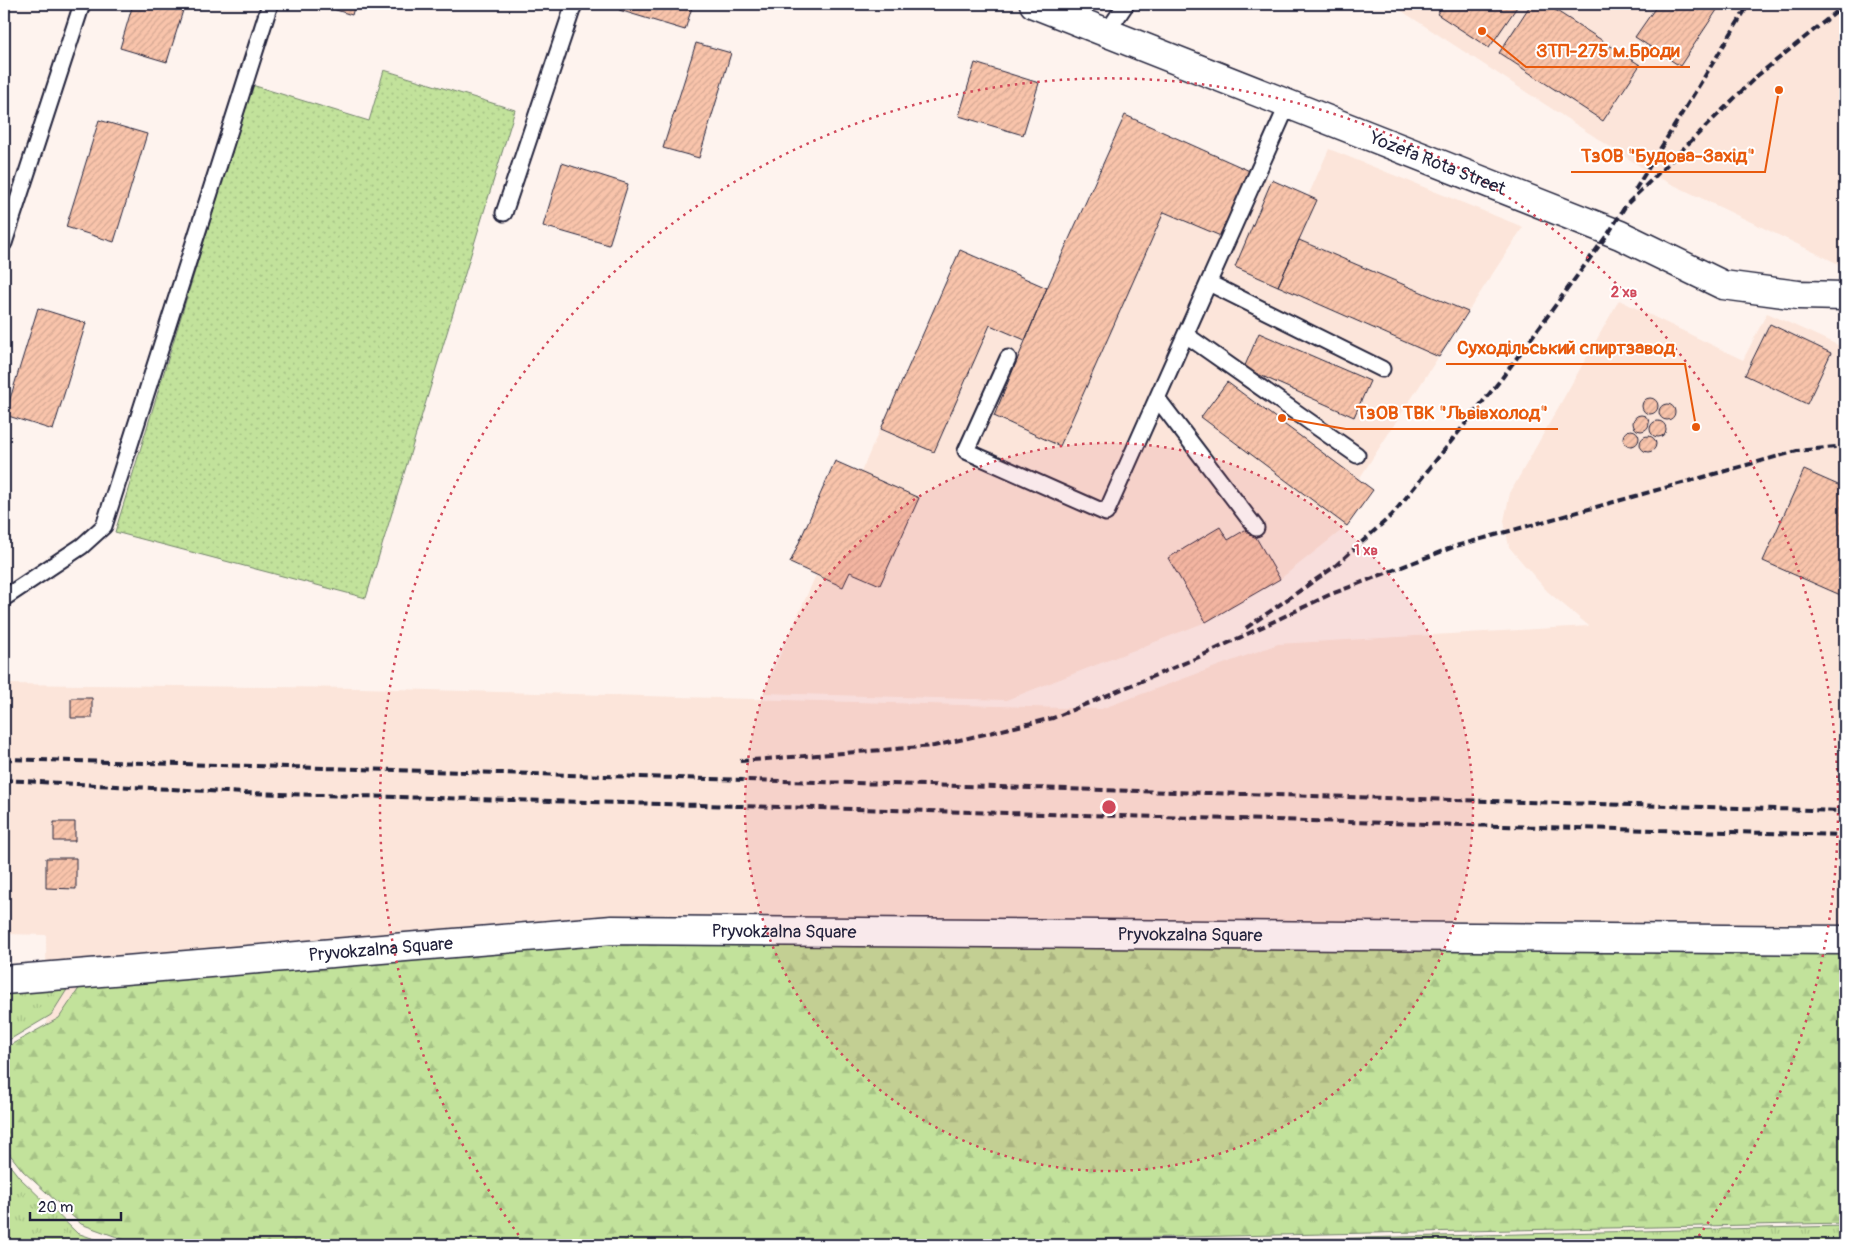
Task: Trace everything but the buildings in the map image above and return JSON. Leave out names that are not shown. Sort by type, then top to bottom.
[{"type":"street","name":"Yozefa Rota Street","points":[[1034,4],[1620,235],[1723,285],[1798,295],[1845,296]]},
{"type":"street","name":"Pryvokzalna Square","points":[[4,980],[612,930],[1845,940]]},
{"type":"lane","points":[[4,243],[82,4]]},
{"type":"lane","points":[[4,598],[82,546],[104,526],[270,4]]},
{"type":"lane","points":[[504,212],[574,4]]},
{"type":"lane","points":[[1107,32],[1126,4]]},
{"type":"lane","points":[[1008,358],[966,451],[1106,513],[1288,104]]},
{"type":"lane","points":[[1209,283],[1382,369]]},
{"type":"lane","points":[[1186,335],[1356,454]]},
{"type":"lane","points":[[1157,398],[1256,528]]},
{"type":"shaded area","points":[[1391,4],[1845,4],[1845,267],[1655,176]]},
{"type":"shaded area","points":[[1125,115],[1308,196],[1329,149],[1523,227],[1359,479],[1373,490],[1347,526],[1280,579],[1206,622],[1006,700],[763,693],[816,575],[790,563],[835,461],[861,472],[960,250],[1048,288]]},
{"type":"shaded area","points":[[1619,300],[1743,360],[1767,313],[1842,347],[1845,341],[1845,1056],[48,1145],[46,935],[4,934],[4,684],[361,688],[1101,709],[1278,644],[1589,626],[1547,591],[1509,547],[1504,521],[1510,493]]},
{"type":"green space","points":[[384,70],[515,110],[366,598],[115,532],[252,85],[369,121]]},
{"type":"green space","points":[[613,941],[1845,949],[1845,1223],[804,1245],[139,1245],[81,1224],[23,1171],[4,1147],[5,1048],[59,1018],[80,987]]},
{"type":"green space","points":[[68,988],[51,1015],[4,1043],[4,993]]},
{"type":"green space","points":[[4,1158],[19,1177],[77,1233],[112,1245],[4,1245]]},
{"type":"green space","points":[[1845,1226],[1845,1245],[1075,1245]]},
{"type":"railway","points":[[1635,190],[1749,4]]},
{"type":"railway","points":[[1246,628],[1334,567],[1392,515],[1502,378],[1610,231],[1626,205],[1757,76],[1845,5]]},
{"type":"railway","points":[[740,761],[934,746],[1053,718],[1199,657],[1329,595],[1456,546],[1797,451],[1845,446]]},
{"type":"railway","points":[[4,759],[1845,811]]},
{"type":"railway","points":[[4,780],[244,793],[1845,835]]},
{"type":"place","name":"ЗТП-275 м.Броди","points":[[1482,31]]},
{"type":"place","name":"ТзОВ \"Будова-Захід\"","points":[[1779,90]]},
{"type":"place","name":"ТзОВ ТВК \"Львівхолод\"","points":[[1282,418]]},
{"type":"place","name":"Суходільський спиртзавод","points":[[1696,427]]}]
